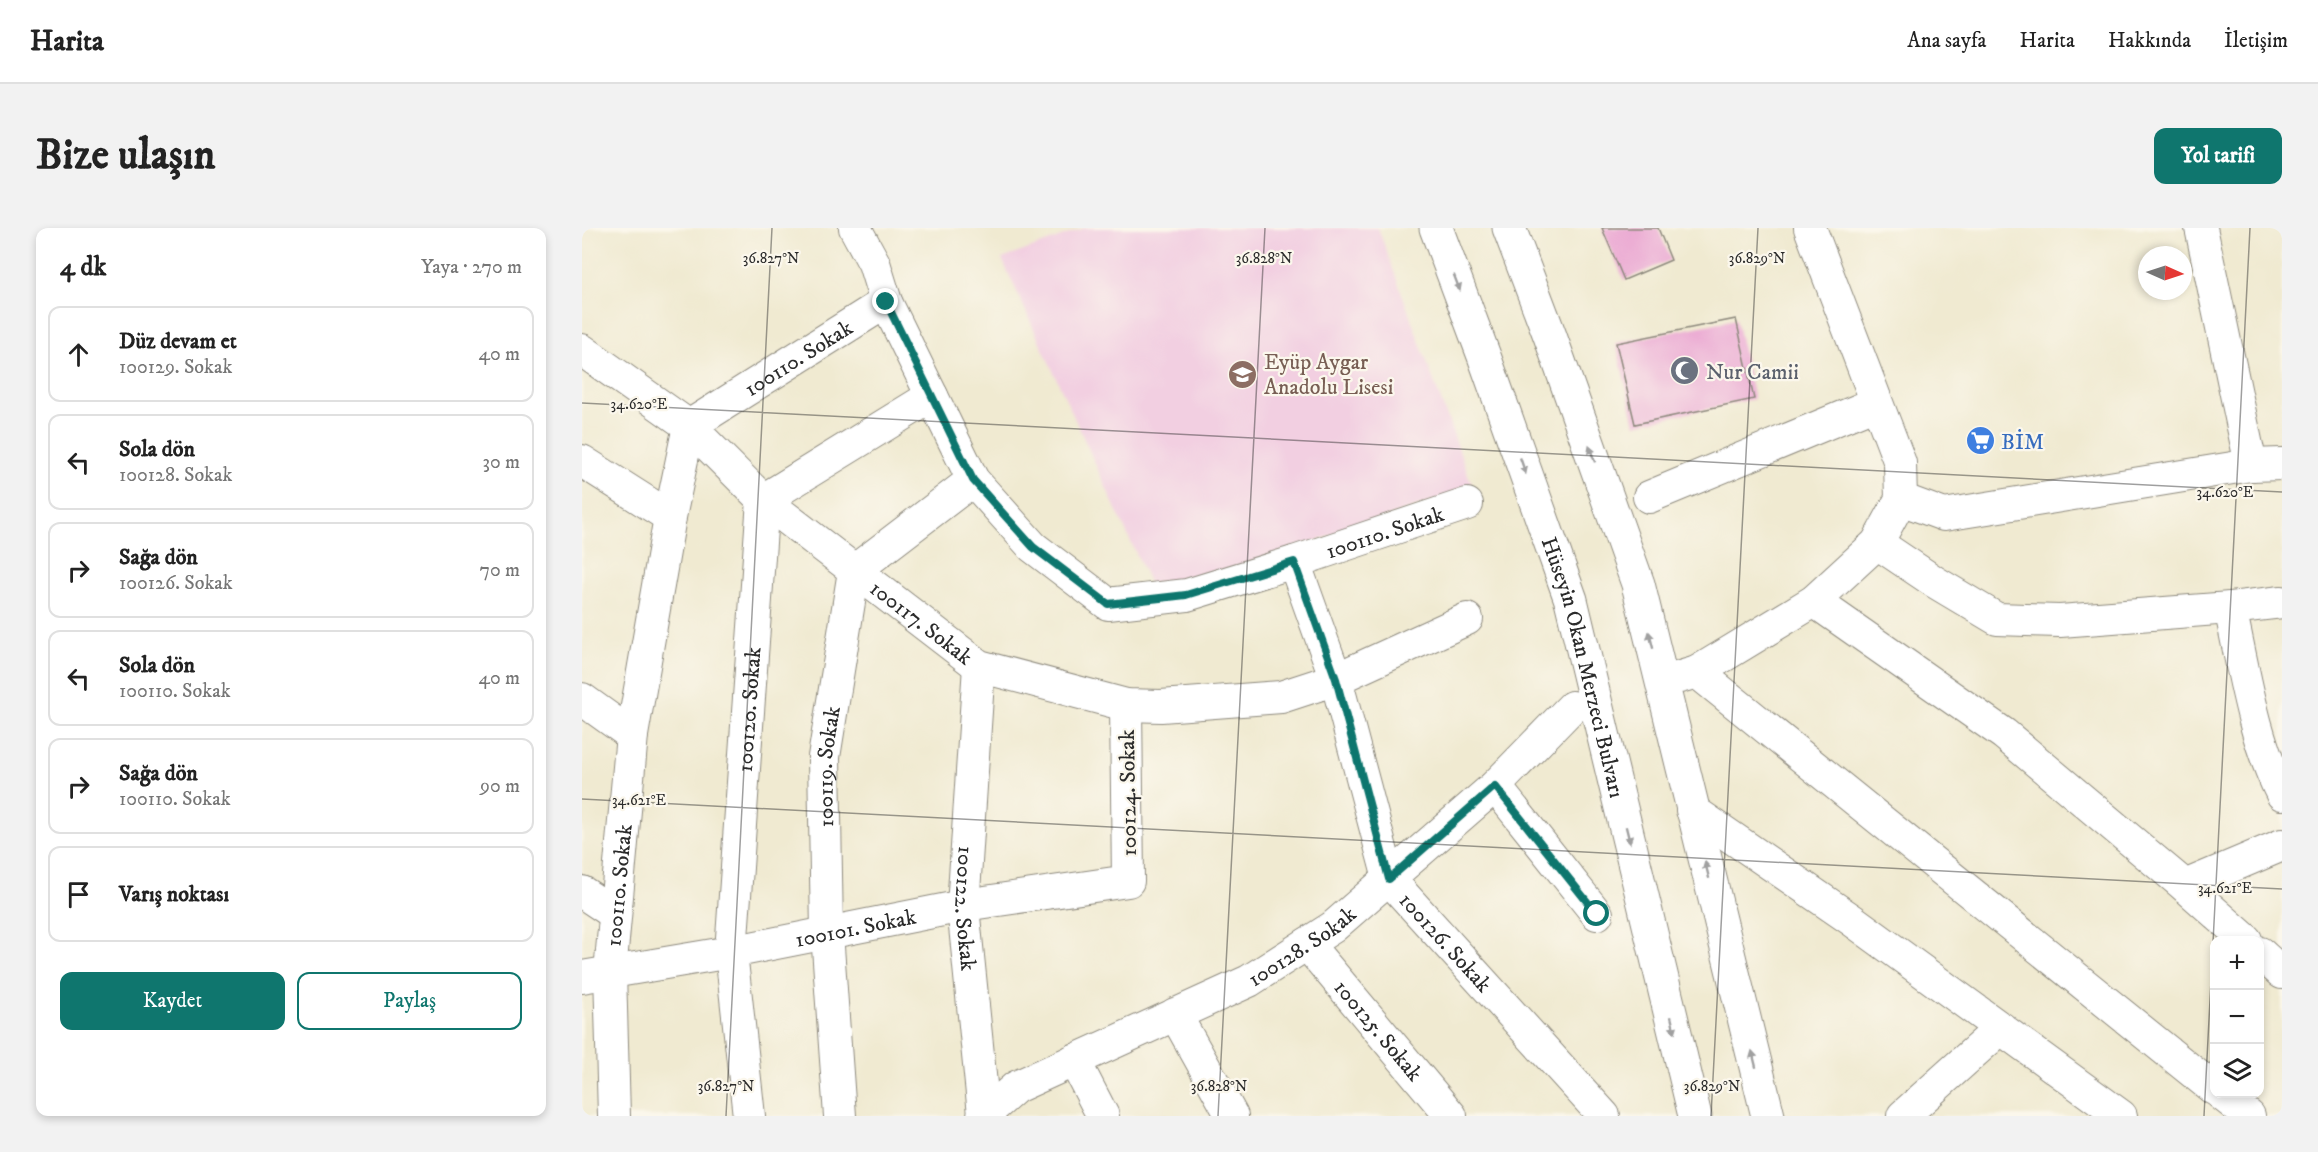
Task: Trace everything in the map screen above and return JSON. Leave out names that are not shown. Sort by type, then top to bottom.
[{"type":"main road","name":"Hüseyin Okan Merzeci Bulvarı","points":[[1436,228],[1571,600],[1695,1116]]},
{"type":"main road","points":[[1509,228],[1638,584],[1768,1116]]},
{"type":"street","points":[[855,228],[874,263],[886,302]]},
{"type":"street","points":[[1662,682],[1697,672],[1814,601],[1877,543],[1901,500],[1900,463],[1810,228]]},
{"type":"street","points":[[2201,228],[2251,465]]},
{"type":"street","name":"100110. Sokak","points":[[614,1116],[596,975],[615,914],[632,735],[670,517],[689,426],[886,302],[973,480],[1033,547],[1108,604],[1186,595],[1294,562],[1467,504]]},
{"type":"street","name":"100117. Sokak","points":[[582,350],[689,426],[763,500],[979,666],[1126,705],[1161,706],[1281,697],[1336,679],[1467,619]]},
{"type":"street","points":[[763,500],[932,396]]},
{"type":"street","points":[[1650,496],[1876,403]]},
{"type":"street","points":[[582,461],[670,517]]},
{"type":"street","points":[[1901,500],[1944,515],[2251,465],[2282,464]]},
{"type":"street","points":[[854,571],[973,480]]},
{"type":"street","name":"100120. Sokak","points":[[749,1116],[731,952],[763,500]]},
{"type":"street","points":[[1877,543],[1935,582],[1997,618],[2060,621],[2282,602]]},
{"type":"street","name":"100126. Sokak","points":[[1294,562],[1336,679],[1389,879],[1604,1116]]},
{"type":"street","name":"100119. Sokak","points":[[840,1116],[827,933],[824,757],[854,571]]},
{"type":"street","points":[[1814,601],[2004,734],[2241,936]]},
{"type":"street","points":[[2230,608],[2251,705],[2273,777],[2282,794]]},
{"type":"street","name":"100122. Sokak","points":[[979,666],[963,907],[984,1115]]},
{"type":"street","points":[[1697,672],[2210,1086]]},
{"type":"street","points":[[582,699],[632,735]]},
{"type":"street","name":"100124. Sokak","points":[[1126,705],[1128,881]]},
{"type":"street","name":"100128. Sokak","points":[[984,1115],[1016,1087],[1249,981],[1333,927],[1495,786],[1572,707]]},
{"type":"street","points":[[1495,786],[1597,914]]},
{"type":"street","points":[[1692,810],[1843,913],[2116,1115]]},
{"type":"street","points":[[2185,886],[2282,845]]},
{"type":"street","name":"100101. Sokak","points":[[596,975],[731,952],[978,903],[1128,881]]},
{"type":"street","points":[[582,892],[615,914]]},
{"type":"street","name":"100125. Sokak","points":[[1307,944],[1451,1116]]},
{"type":"street","points":[[2264,957],[2282,973]]},
{"type":"street","points":[[1175,1014],[1232,1116]]},
{"type":"street","points":[[1903,1116],[2001,1028]]},
{"type":"street","points":[[1074,1060],[1103,1116]]},
{"type":"street","points":[[2226,1098],[2248,1116]]},
{"type":"shaded area","name":"Eyüp Aygar Anadolu Lisesi","points":[[1085,228],[1378,228],[1473,488],[1155,595],[1002,259]]},
{"type":"building","points":[[1602,228],[1658,228],[1671,260],[1624,280]]},
{"type":"building","name":"Nur Camii","points":[[1736,319],[1754,399],[1635,424],[1616,343]]},
{"type":"place","name":"Nur Camii","points":[[1685,371]]},
{"type":"place","name":"Eyüp Aygar Anadolu Lisesi","points":[[1243,374]]},
{"type":"place","name":"BİM","points":[[1980,441]]},
{"type":"route","points":[[886,302],[973,480],[1033,547],[1108,604],[1186,595],[1294,562],[1336,679],[1389,879],[1495,786],[1597,914]]}]
